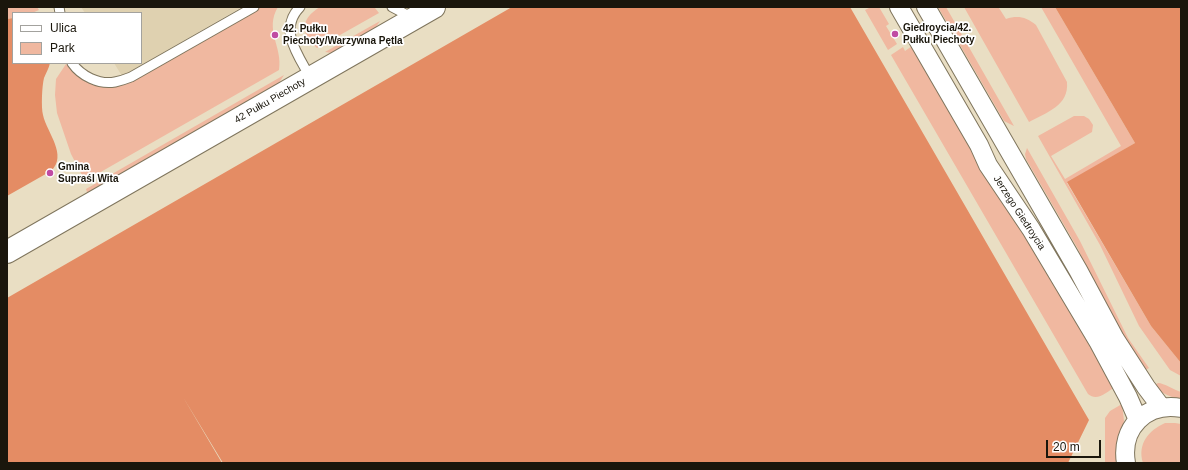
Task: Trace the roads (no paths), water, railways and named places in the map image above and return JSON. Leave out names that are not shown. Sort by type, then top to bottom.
[{"type":"street","name":"42 Pułku Piechoty","points":[[7,252],[434,7]]},
{"type":"street","name":"Jerzego Giedroycia","points":[[899,7],[979,145],[988,165],[1031,229],[1099,343],[1128,397],[1138,420]]},
{"type":"street","name":"Jerzego Giedroycia","points":[[926,7],[1074,263],[1115,339],[1160,407]]},
{"type":"street","points":[[1126,463],[1126,442],[1131,430],[1138,420],[1145,414],[1160,407],[1172,406],[1181,408]]},
{"type":"lane","points":[[73,64],[86,76],[100,81],[114,82],[131,77],[254,7]]},
{"type":"lane","points":[[300,7],[294,13],[290,23],[290,33],[294,46],[310,77]]},
{"type":"lane","points":[[392,7],[414,18]]},
{"type":"place","name":"Giedroycia/42. Pułku Piechoty","points":[[895,34]]},
{"type":"place","name":"42. Pułku Piechoty/Warzywna Pętla","points":[[275,35]]},
{"type":"place","name":"Gmina Supraśl Wita","points":[[50,173]]}]
